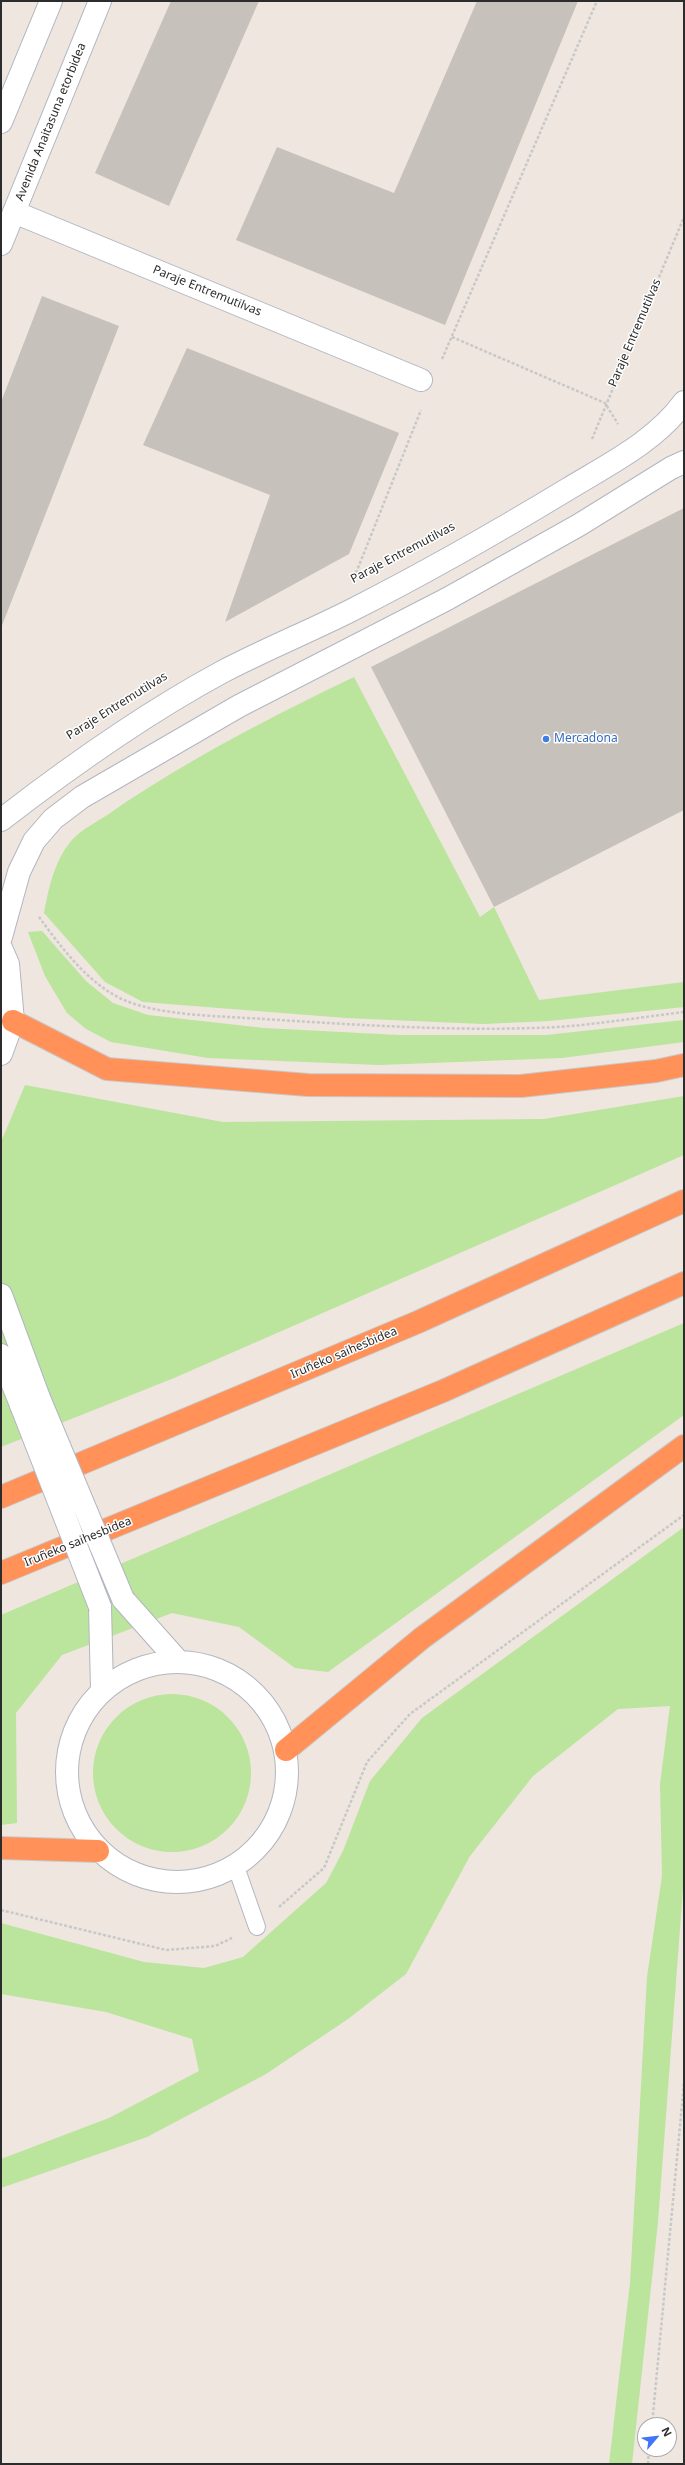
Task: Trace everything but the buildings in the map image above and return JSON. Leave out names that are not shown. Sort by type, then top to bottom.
[{"type":"highway","points":[[13,1021],[107,1068],[308,1085],[521,1086],[656,1071],[684,1065]]},
{"type":"highway","name":"Iruñeko saihesbidea","points":[[1,1497],[418,1322],[684,1201]]},
{"type":"highway","name":"Iruñeko saihesbidea","points":[[1,1573],[443,1391],[684,1283]]},
{"type":"highway","points":[[286,1750],[422,1638],[684,1446]]},
{"type":"highway","points":[[1,1848],[98,1852]]},
{"type":"street","points":[[1,122],[51,1]]},
{"type":"street","name":"Avenida Anaitasuna etorbidea","points":[[1,244],[100,1]]},
{"type":"street","name":"Paraje Entremutilvas","points":[[14,212],[421,380]]},
{"type":"street","name":"Paraje Entremutilvas","points":[[1,820],[66,770],[115,736],[222,672],[350,611],[487,538],[633,449],[671,420],[684,402]]},
{"type":"street","points":[[1,937],[19,872],[34,841],[53,819],[82,797],[239,706],[461,591],[578,525],[671,468],[684,462]]},
{"type":"street","points":[[1,948],[8,964],[13,1021],[1,1054]]},
{"type":"street","points":[[1,1295],[30,1401],[100,1607],[102,1689]]},
{"type":"street","points":[[1,1355],[30,1401],[123,1599],[178,1661]]},
{"type":"street","points":[[178,1661],[238,1679],[270,1712],[286,1750],[287,1789],[269,1835],[236,1867],[196,1882],[147,1880],[98,1852],[68,1796],[68,1751],[80,1716],[102,1689],[136,1668],[178,1661]]},
{"type":"lane","points":[[236,1867],[257,1927]]},
{"type":"path","points":[[441,363],[597,1]]},
{"type":"path","name":"Paraje Entremutilvas","points":[[589,444],[684,217]]},
{"type":"path","points":[[452,337],[605,403],[633,449]]},
{"type":"path","points":[[353,580],[424,405]]},
{"type":"path","points":[[36,914],[54,938],[99,986],[123,1000],[147,1008],[214,1015],[451,1029],[559,1027],[684,1012]]},
{"type":"path","points":[[1,1910],[166,1950],[215,1946],[257,1927],[324,1868],[367,1762],[410,1714],[684,1515]]},
{"type":"path","points":[[653,2417],[684,2083]]},
{"type":"green space","points":[[354,677],[480,917],[494,907],[539,1000],[684,982],[684,1007],[549,1021],[483,1024],[346,1018],[143,1002],[105,982],[44,913],[50,884],[56,866],[60,857],[71,841],[108,814],[201,756],[261,723]]},
{"type":"green space","points":[[42,931],[86,981],[113,1003],[148,1015],[264,1028],[398,1035],[546,1035],[684,1020],[684,1042],[562,1058],[379,1065],[208,1058],[111,1042],[86,1029],[67,1013],[45,976],[28,932]]},
{"type":"green space","points":[[25,1085],[223,1122],[544,1119],[684,1096],[684,1155],[174,1378],[1,1447],[1,1142]]},
{"type":"green space","points":[[684,1323],[684,1415],[328,1672],[295,1668],[239,1627],[172,1613],[62,1655],[16,1713],[17,1823],[1,1825],[1,1615]]},
{"type":"green space","points":[[684,1527],[684,1875],[658,2222],[632,2464],[609,2464],[630,2283],[647,1977],[662,1876],[660,1784],[670,1706],[618,1709],[533,1776],[470,1856],[406,1974],[348,2019],[266,2074],[147,2137],[1,2188],[1,2159],[109,2118],[199,2071],[192,2039],[106,2012],[1,1994],[1,1923],[144,1962],[204,1968],[243,1957],[326,1883],[343,1851],[370,1781],[422,1718]]},
{"type":"green space","points":[[180,1694],[195,1697],[209,1703],[228,1717],[238,1729],[248,1750],[251,1773],[248,1796],[238,1817],[228,1829],[216,1839],[195,1849],[180,1852],[164,1852],[149,1849],[128,1839],[116,1829],[106,1817],[96,1796],[94,1788],[93,1765],[96,1750],[106,1729],[116,1717],[128,1707],[149,1697],[157,1695]]},
{"type":"place","name":"Mercadona","points":[[546,739]]}]
